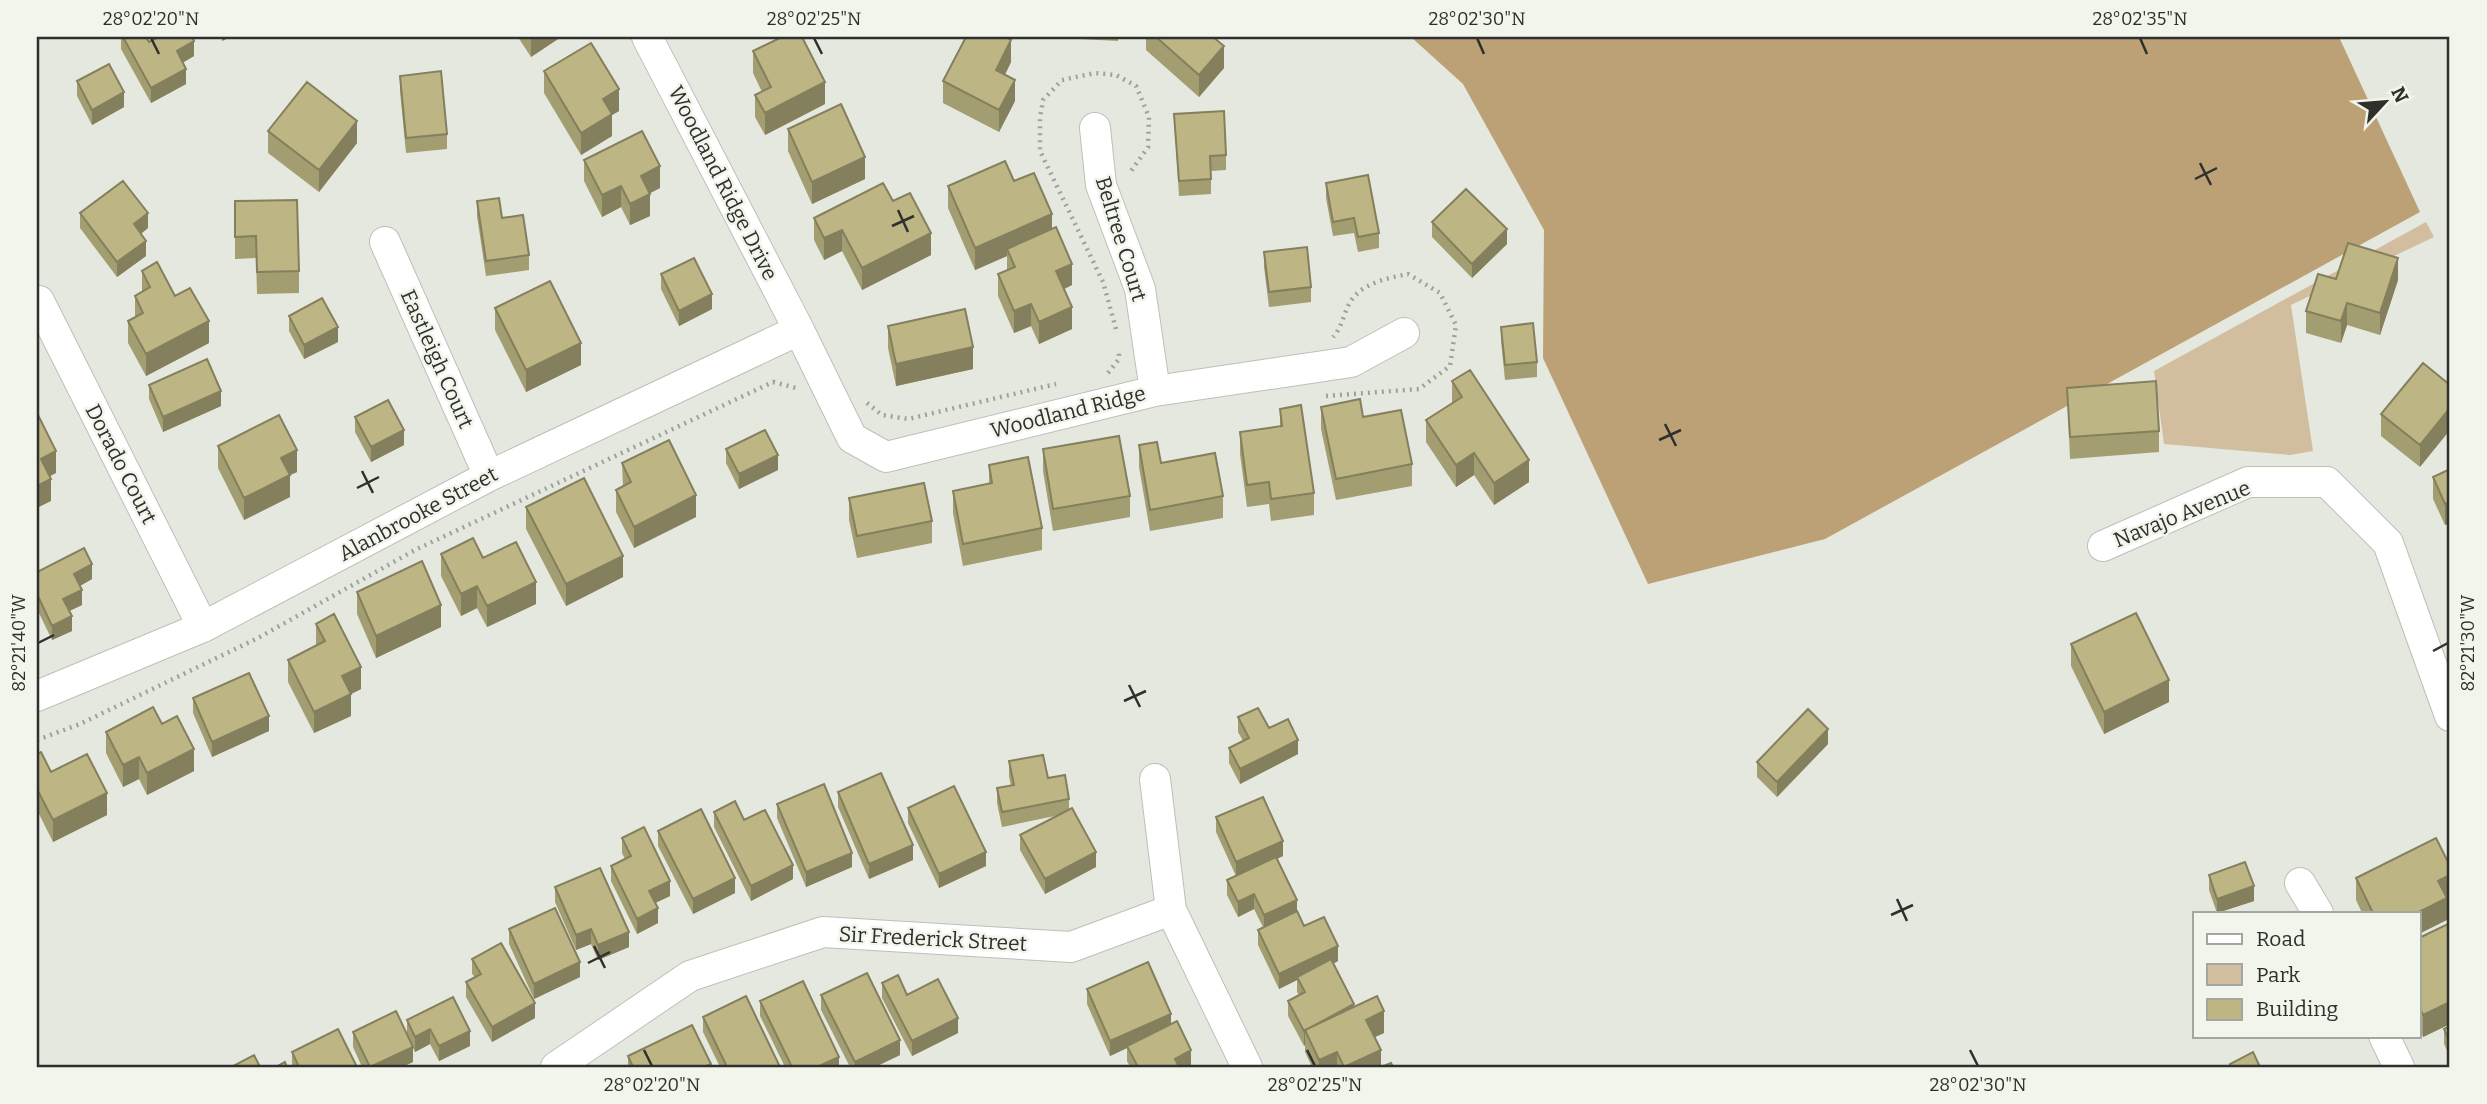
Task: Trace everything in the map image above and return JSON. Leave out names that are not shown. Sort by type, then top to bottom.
[{"type":"street","name":"Woodland Ridge Drive","points":[[647,37],[799,330]]},
{"type":"street","name":"Beltree Court","points":[[1096,128],[1101,184],[1140,289],[1154,391]]},
{"type":"street","name":"Eastleigh Court","points":[[385,242],[489,477]]},
{"type":"street","name":"Dorado Court","points":[[39,301],[203,627]]},
{"type":"street","name":"Woodland Ridge","points":[[799,330],[852,438],[886,457],[1154,391],[1351,362],[1404,332]]},
{"type":"street","name":"Alanbrooke Street","points":[[37,696],[203,627],[489,477],[799,330]]},
{"type":"street","name":"Navajo Avenue","points":[[2103,546],[2248,482],[2327,482],[2388,543],[2450,716]]},
{"type":"street","points":[[1155,779],[1171,910],[1247,1067]]},
{"type":"street","points":[[2300,883],[2317,912]]},
{"type":"street","name":"Sir Frederick Street","points":[[556,1067],[690,976],[822,932],[1071,947],[1171,910]]},
{"type":"street","points":[[2385,1038],[2399,1067]]},
{"type":"path","points":[[1104,373],[1111,372],[1119,359],[1119,340],[1103,282],[1040,151],[1040,118],[1044,100],[1062,80],[1095,73],[1116,75],[1136,86],[1149,117],[1148,148],[1129,172],[1127,184]]},
{"type":"path","points":[[1322,339],[1334,337],[1353,299],[1376,281],[1408,274],[1440,293],[1456,325],[1450,366],[1419,389],[1323,396]]},
{"type":"path","points":[[862,399],[883,415],[908,419],[1069,381]]},
{"type":"path","points":[[37,740],[80,724],[258,638],[415,550],[773,382],[795,388],[801,400]]},
{"type":"green space","points":[[2426,222],[2434,237],[2291,305],[2313,451],[2290,455],[2164,444],[2154,371]]},
{"type":"shaded area","points":[[1411,37],[2339,37],[2420,212],[1825,539],[1648,584],[1543,358],[1544,230],[1463,84]]},
{"type":"building","points":[[123,37],[146,37],[149,42],[159,37],[192,37],[194,41],[177,51],[186,69],[151,88]]},
{"type":"building","points":[[782,37],[802,37],[825,82],[765,113],[755,95],[771,87],[753,51]]},
{"type":"building","points":[[966,37],[1006,37],[1011,40],[996,70],[1015,80],[999,110],[943,81]]},
{"type":"building","points":[[1156,37],[1213,37],[1224,46],[1199,75]]},
{"type":"building","points":[[591,43],[619,89],[603,99],[612,114],[581,133],[544,71]]},
{"type":"building","points":[[109,64],[124,92],[92,110],[77,81]]},
{"type":"building","points":[[441,71],[447,134],[406,138],[400,76]]},
{"type":"building","points":[[307,82],[357,121],[319,170],[268,131]]},
{"type":"building","points":[[841,104],[865,157],[812,182],[788,129]]},
{"type":"building","points":[[1224,111],[1226,155],[1210,156],[1211,179],[1179,181],[1174,114]]},
{"type":"building","points":[[642,131],[660,166],[641,176],[650,194],[630,204],[621,186],[602,195],[584,160]]},
{"type":"building","points":[[1005,161],[1014,181],[1034,173],[1052,214],[975,248],[948,186]]},
{"type":"building","points":[[1368,175],[1379,233],[1358,237],[1354,218],[1333,222],[1326,183]]},
{"type":"building","points":[[123,181],[148,213],[134,224],[146,241],[117,262],[80,213]]},
{"type":"building","points":[[883,183],[893,201],[910,193],[931,233],[862,268],[842,230],[824,238],[814,218]]},
{"type":"building","points":[[1466,189],[1507,229],[1472,264],[1432,222]]},
{"type":"building","points":[[499,198],[502,218],[523,215],[529,255],[486,261],[477,201]]},
{"type":"building","points":[[297,200],[299,271],[257,272],[256,236],[235,237],[235,201]]},
{"type":"building","points":[[1056,227],[1072,264],[1056,271],[1072,307],[1039,322],[1031,304],[1014,311],[998,274],[1015,267],[1007,249]]},
{"type":"building","points":[[2348,243],[2398,258],[2380,313],[2347,303],[2341,321],[2306,311],[2318,274],[2336,279]]},
{"type":"building","points":[[1307,247],[1311,287],[1269,292],[1264,252]]},
{"type":"building","points":[[694,258],[712,294],[679,311],[661,274]]},
{"type":"building","points":[[157,262],[175,296],[190,288],[209,321],[146,354],[128,321],[143,313],[135,296],[150,287],[142,271]]},
{"type":"building","points":[[550,281],[581,343],[526,370],[495,308]]},
{"type":"building","points":[[322,298],[338,327],[304,345],[289,316]]},
{"type":"building","points":[[965,309],[973,347],[896,364],[888,326]]},
{"type":"building","points":[[1533,323],[1537,362],[1505,365],[1501,327]]},
{"type":"building","points":[[207,359],[221,391],[163,417],[149,385]]},
{"type":"building","points":[[2423,363],[2450,385],[2450,408],[2420,445],[2381,414]]},
{"type":"building","points":[[1470,370],[1529,460],[1494,483],[1474,453],[1456,465],[1426,420],[1462,397],[1452,381]]},
{"type":"building","points":[[2156,381],[2159,431],[2070,437],[2067,388]]},
{"type":"building","points":[[1360,399],[1363,417],[1401,410],[1412,464],[1336,479],[1321,407]]},
{"type":"building","points":[[388,400],[404,430],[371,447],[355,417]]},
{"type":"building","points":[[1301,405],[1314,493],[1271,499],[1269,482],[1247,485],[1240,432],[1282,426],[1280,409]]},
{"type":"building","points":[[37,413],[56,451],[41,459],[51,479],[37,486]]},
{"type":"building","points":[[279,415],[297,450],[281,458],[290,475],[244,498],[218,446]]},
{"type":"building","points":[[765,430],[778,455],[739,474],[726,449]]},
{"type":"building","points":[[1119,436],[1130,496],[1053,509],[1043,449]]},
{"type":"building","points":[[669,440],[696,495],[634,527],[616,490],[631,482],[622,463]]},
{"type":"building","points":[[1157,442],[1161,463],[1215,453],[1223,496],[1150,510],[1139,445]]},
{"type":"building","points":[[1028,457],[1042,528],[963,544],[953,491],[992,483],[989,465]]},
{"type":"building","points":[[2450,469],[2450,501],[2445,504],[2433,477]]},
{"type":"building","points":[[584,478],[623,556],[566,584],[526,507]]},
{"type":"building","points":[[924,483],[932,521],[857,536],[849,498]]},
{"type":"building","points":[[473,538],[483,558],[516,542],[536,582],[487,606],[477,586],[461,594],[441,554]]},
{"type":"building","points":[[84,548],[92,564],[74,574],[82,590],[63,599],[72,616],[52,626],[37,594],[37,572]]},
{"type":"building","points":[[422,561],[441,605],[376,636],[357,592]]},
{"type":"building","points":[[2136,613],[2169,680],[2104,712],[2071,644]]},
{"type":"building","points":[[334,614],[361,667],[342,676],[351,694],[314,712],[288,660],[325,641],[316,624]]},
{"type":"building","points":[[249,673],[269,716],[212,742],[193,698]]},
{"type":"building","points":[[153,707],[162,724],[177,716],[194,749],[147,773],[139,757],[123,765],[106,732]]},
{"type":"building","points":[[1258,708],[1269,728],[1288,719],[1298,740],[1240,769],[1229,748],[1249,738],[1238,717]]},
{"type":"building","points":[[1808,709],[1828,729],[1777,782],[1757,762]]},
{"type":"building","points":[[41,752],[51,772],[87,754],[107,793],[53,820],[37,789],[37,754]]},
{"type":"building","points":[[1043,755],[1048,778],[1065,775],[1069,799],[1002,812],[997,788],[1014,785],[1009,761]]},
{"type":"building","points":[[881,773],[913,845],[869,864],[838,792]]},
{"type":"building","points":[[824,784],[852,853],[806,872],[777,804]]},
{"type":"building","points":[[954,786],[986,852],[939,874],[908,808]]},
{"type":"building","points":[[1263,797],[1283,841],[1236,862],[1216,817]]},
{"type":"building","points":[[735,801],[744,820],[765,810],[793,865],[751,886],[714,812]]},
{"type":"building","points":[[1072,808],[1096,852],[1045,879],[1020,835]]},
{"type":"building","points":[[701,809],[735,878],[693,899],[658,831]]},
{"type":"building","points":[[644,827],[670,881],[649,891],[658,908],[637,919],[611,866],[631,856],[622,838]]},
{"type":"building","points":[[2436,838],[2450,866],[2450,875],[2438,881],[2447,898],[2419,912],[2373,912],[2356,878]]},
{"type":"building","points":[[1276,857],[1297,900],[1264,915],[1254,894],[1238,902],[1227,880]]},
{"type":"building","points":[[2245,862],[2254,886],[2217,899],[2209,875]]},
{"type":"building","points":[[600,868],[629,932],[598,945],[591,929],[576,935],[555,887]]},
{"type":"building","points":[[555,908],[580,962],[534,984],[509,929]]},
{"type":"building","points":[[1297,911],[1304,926],[1324,917],[1338,946],[1279,974],[1258,930]]},
{"type":"building","points":[[2450,923],[2450,1002],[2423,1015],[2420,1008],[2420,938]]},
{"type":"building","points":[[501,943],[535,1003],[492,1027],[466,982],[481,974],[472,959]]},
{"type":"building","points":[[1331,959],[1354,1004],[1304,1031],[1288,1001],[1305,992],[1297,977]]},
{"type":"building","points":[[1148,962],[1171,1014],[1110,1041],[1087,989]]},
{"type":"building","points":[[867,973],[900,1040],[855,1062],[821,995]]},
{"type":"building","points":[[898,975],[907,995],[938,979],[958,1018],[912,1041],[882,983]]},
{"type":"building","points":[[803,981],[839,1057],[817,1067],[792,1067],[760,1001]]},
{"type":"building","points":[[746,996],[780,1067],[727,1067],[703,1017]]},
{"type":"building","points":[[1377,996],[1384,1011],[1366,1020],[1381,1050],[1344,1067],[1337,1052],[1319,1060],[1305,1030]]},
{"type":"building","points":[[453,997],[470,1031],[439,1046],[430,1029],[415,1037],[407,1020]]},
{"type":"building","points":[[396,1011],[413,1047],[370,1067],[353,1032]]},
{"type":"building","points":[[1177,1021],[1191,1050],[1175,1059],[1179,1067],[1138,1067],[1127,1046]]},
{"type":"building","points":[[692,1025],[711,1064],[704,1067],[633,1067],[628,1056]]},
{"type":"building","points":[[2450,1026],[2450,1042],[2444,1029]]},
{"type":"building","points":[[338,1029],[357,1067],[299,1067],[292,1052]]},
{"type":"building","points":[[2253,1052],[2260,1067],[2232,1067],[2230,1064]]},
{"type":"building","points":[[254,1055],[260,1067],[233,1067],[233,1066]]}]
